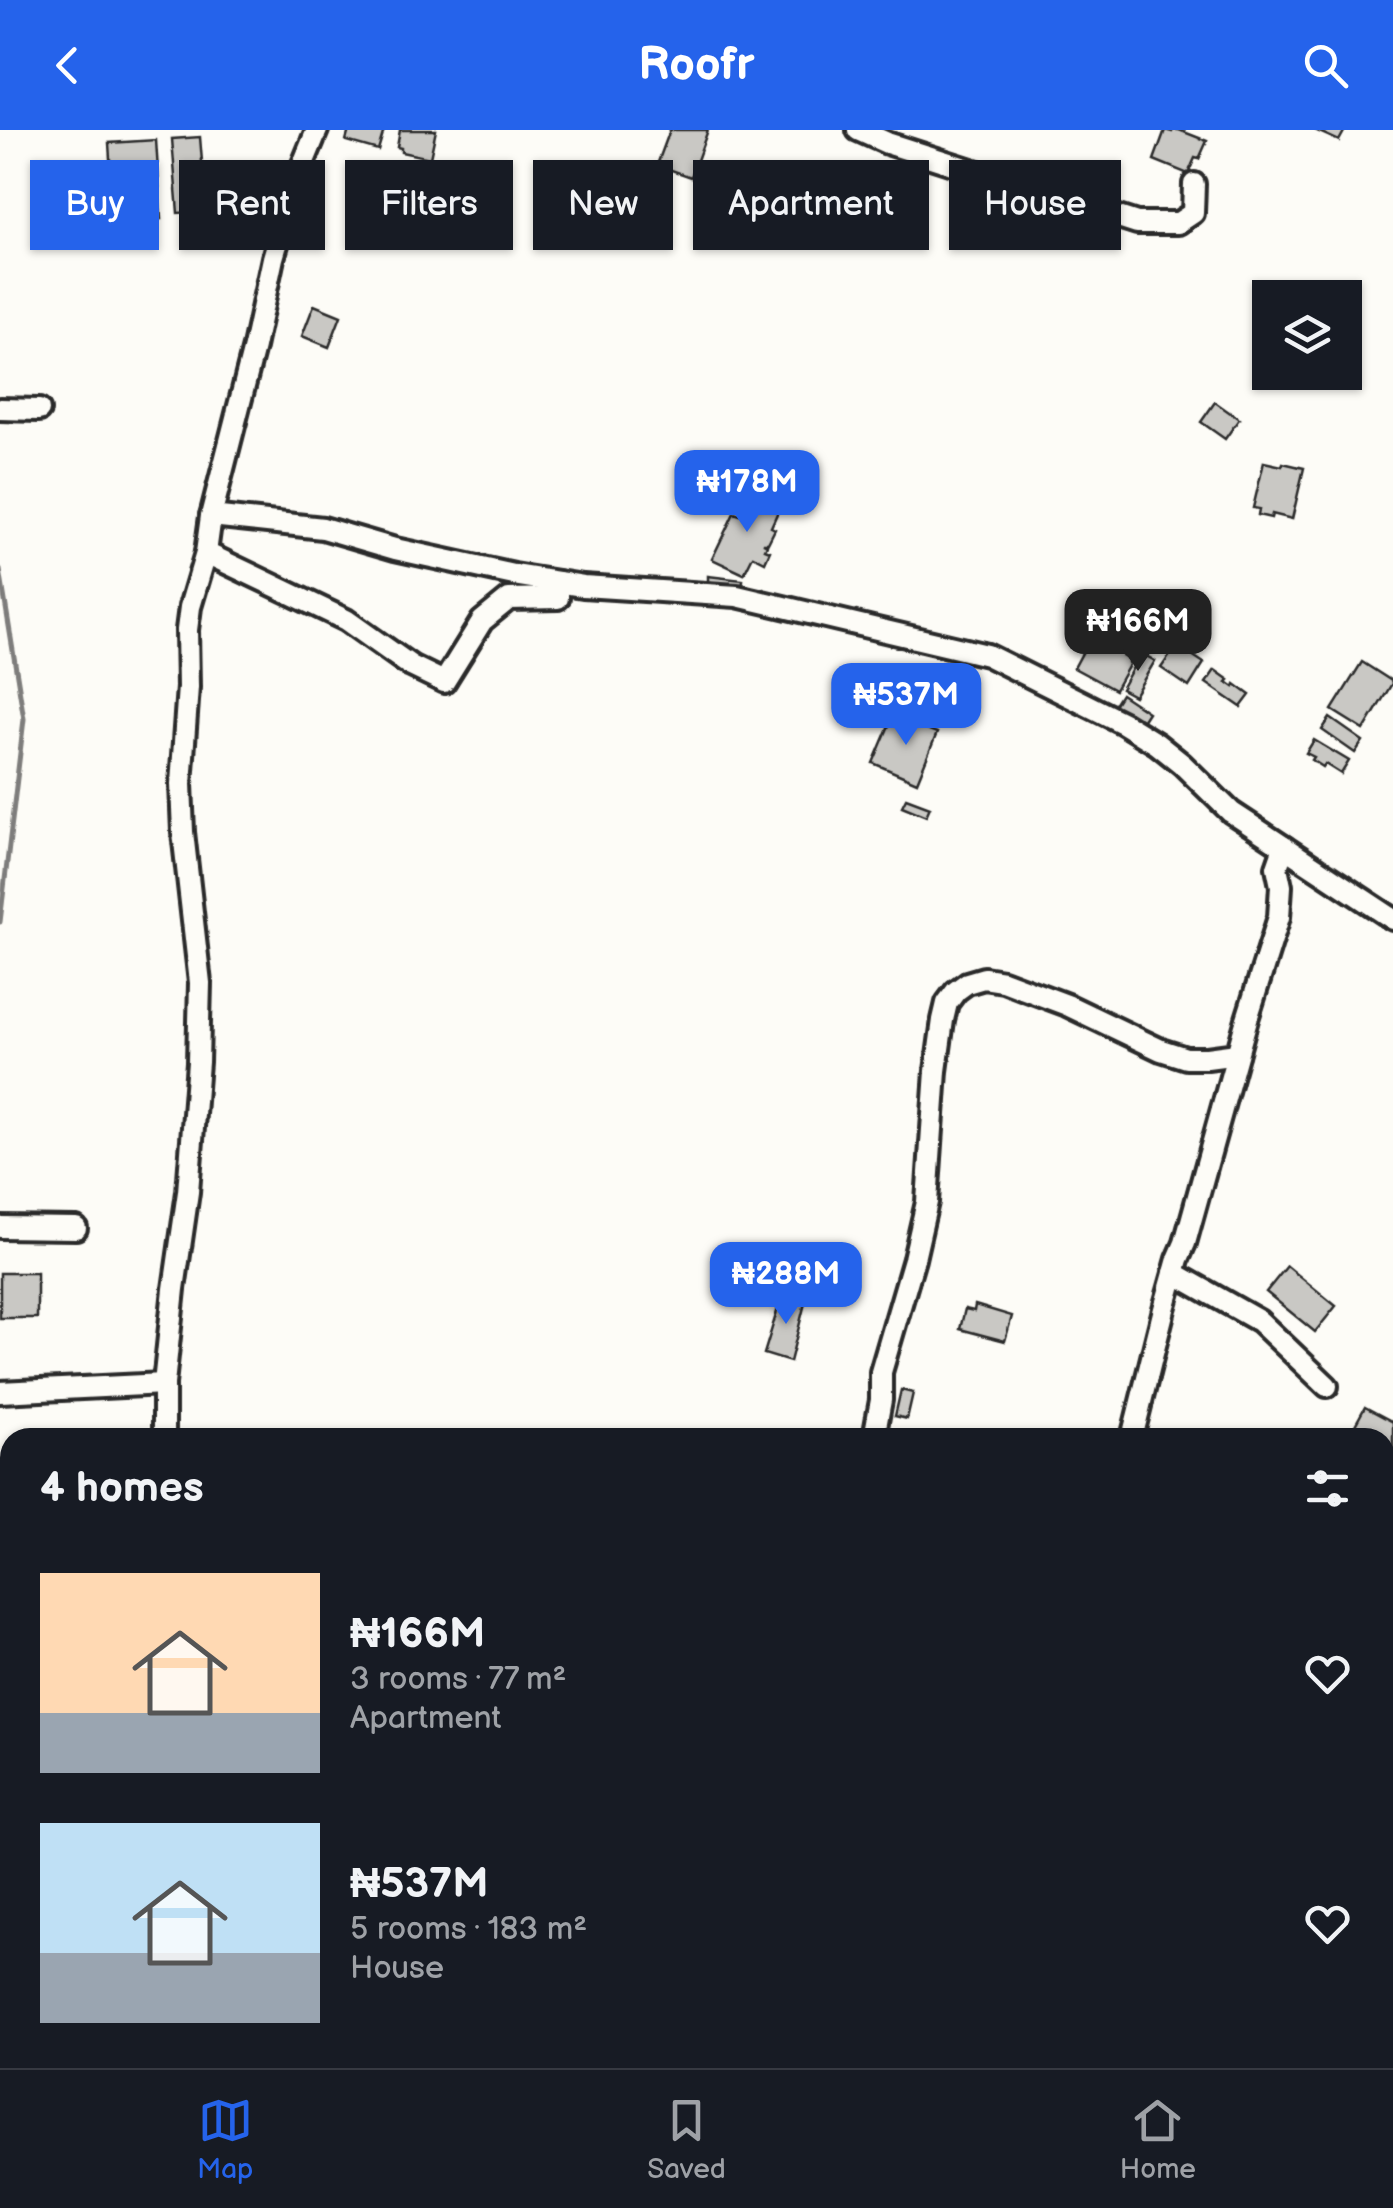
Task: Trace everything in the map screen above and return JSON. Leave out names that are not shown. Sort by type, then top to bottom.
[{"type":"street","points":[[164,1428],[164,1384],[188,1192],[198,1062],[200,983],[181,784],[188,687],[187,630],[273,258],[294,186],[317,130]]},
{"type":"street","points":[[858,130],[887,143],[1137,223],[1178,223],[1193,214],[1194,184]]},
{"type":"street","points":[[0,409],[38,410]]},
{"type":"street","points":[[212,516],[323,528],[395,549],[558,582],[634,591],[737,596],[988,655],[1124,723],[1182,764],[1231,812],[1393,919]]},
{"type":"street","points":[[206,552],[346,620],[410,666],[444,682],[482,621],[509,600],[558,598],[558,582]]},
{"type":"street","points":[[1135,1428],[1174,1273],[1279,917],[1281,886],[1277,867],[1284,847]]},
{"type":"street","points":[[876,1428],[882,1400],[881,1372],[927,1202],[943,1020],[947,1003],[956,992],[967,983],[984,978],[1003,982],[1186,1058],[1237,1054]]},
{"type":"street","points":[[0,1226],[76,1228]]},
{"type":"street","points":[[1174,1273],[1259,1320],[1327,1386]]},
{"type":"street","points":[[0,1392],[164,1384]]},
{"type":"building","points":[[349,130],[384,130],[378,150],[346,141]]},
{"type":"building","points":[[400,130],[436,130],[430,158],[401,152],[397,147]]},
{"type":"building","points":[[670,130],[708,130],[697,160],[693,160],[691,177],[673,171],[673,160],[659,160]]},
{"type":"building","points":[[1165,130],[1179,130],[1207,141],[1188,174],[1154,160]]},
{"type":"building","points":[[1315,130],[1345,130],[1339,141]]},
{"type":"building","points":[[200,137],[202,160],[179,160],[179,213],[178,213],[172,139]]},
{"type":"building","points":[[156,140],[157,160],[110,160],[109,143]]},
{"type":"building","points":[[314,305],[341,316],[329,347],[302,336]]},
{"type":"building","points":[[1215,402],[1239,419],[1225,439],[1201,422]]},
{"type":"building","points":[[1264,462],[1304,468],[1292,519],[1258,515],[1259,509],[1253,508]]},
{"type":"building","points":[[746,493],[779,509],[771,527],[775,529],[768,543],[763,543],[770,551],[765,562],[753,556],[744,574],[712,559],[734,513],[740,515],[742,510],[738,508]]},
{"type":"building","points":[[708,576],[743,580],[742,588],[708,584]]},
{"type":"building","points":[[1109,603],[1149,625],[1135,653],[1127,649],[1123,656],[1129,665],[1115,690],[1074,668]]},
{"type":"building","points":[[1177,645],[1204,663],[1189,687],[1161,668]]},
{"type":"building","points":[[1141,653],[1155,661],[1134,696],[1121,689]]},
{"type":"building","points":[[1362,662],[1393,682],[1364,730],[1332,710]]},
{"type":"building","points":[[1215,670],[1250,695],[1241,707],[1206,683]]},
{"type":"building","points":[[1121,694],[1148,712],[1141,723],[1114,705]]},
{"type":"building","points":[[920,715],[933,721],[929,730],[937,733],[917,782],[873,763],[890,723],[897,726],[901,718],[916,724]]},
{"type":"building","points":[[1330,718],[1363,741],[1355,753],[1322,730]]},
{"type":"building","points":[[1314,740],[1349,761],[1341,774],[1325,764],[1323,767],[1306,753]]},
{"type":"building","points":[[906,798],[930,807],[926,816],[902,806]]},
{"type":"building","points":[[1287,1266],[1336,1306],[1315,1332],[1266,1292]]},
{"type":"building","points":[[0,1273],[37,1273],[37,1318],[0,1318]]},
{"type":"building","points":[[783,1292],[806,1299],[790,1362],[764,1354]]},
{"type":"building","points":[[975,1305],[1012,1316],[1005,1341],[960,1329],[965,1309],[974,1311]]},
{"type":"building","points":[[901,1390],[913,1393],[907,1419],[895,1416]]},
{"type":"building","points":[[1365,1407],[1393,1422],[1393,1428],[1353,1428]]},
{"type":"waterway","points":[[0,570],[24,719],[0,922]]}]
